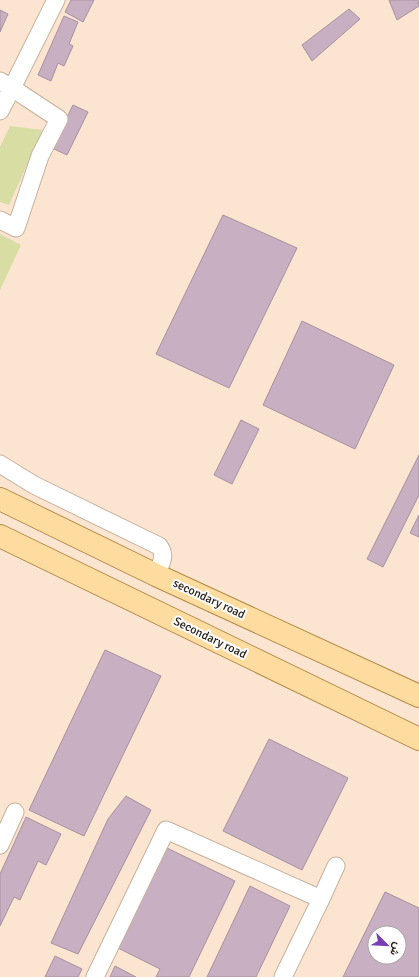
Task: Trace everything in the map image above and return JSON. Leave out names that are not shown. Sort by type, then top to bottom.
[{"type":"main road","name":"secondary road","points":[[0,499],[156,575],[419,696]]},
{"type":"main road","name":"Secondary road","points":[[0,536],[419,739]]},
{"type":"street","points":[[0,111],[6,85],[56,0]]},
{"type":"street","points":[[0,220],[16,228],[40,156],[59,119],[6,85]]},
{"type":"street","points":[[0,464],[34,484],[159,546],[162,550],[163,559],[156,575]]},
{"type":"street","points":[[0,845],[16,812]]},
{"type":"street","points":[[95,977],[166,830],[321,899]]},
{"type":"street","points":[[283,977],[336,866]]},
{"type":"green space","points":[[10,126],[43,130],[9,205],[0,202],[0,147]]},
{"type":"green space","points":[[0,234],[21,245],[0,290]]},
{"type":"building","points":[[71,0],[94,0],[83,22],[65,12]]},
{"type":"building","points":[[389,0],[418,0],[419,6],[397,20]]},
{"type":"building","points":[[349,9],[360,19],[312,61],[302,45]]},
{"type":"building","points":[[0,10],[8,14],[0,32]]},
{"type":"building","points":[[64,16],[78,22],[69,44],[73,46],[64,66],[58,63],[51,81],[38,75]]},
{"type":"building","points":[[73,105],[88,112],[67,155],[52,148]]},
{"type":"building","points":[[223,215],[297,248],[229,388],[156,354]]},
{"type":"building","points":[[302,321],[394,365],[355,449],[263,405]]},
{"type":"building","points":[[241,420],[259,429],[232,484],[214,475]]},
{"type":"building","points":[[419,455],[419,495],[383,567],[367,559]]},
{"type":"building","points":[[419,515],[419,537],[410,533]]},
{"type":"building","points":[[105,650],[161,676],[84,836],[29,810]]},
{"type":"building","points":[[269,739],[348,778],[302,870],[223,831]]},
{"type":"building","points":[[126,796],[151,810],[78,954],[51,943],[108,819]]},
{"type":"building","points":[[26,817],[61,834],[46,865],[38,861],[20,900],[14,897],[0,926],[0,874]]},
{"type":"building","points":[[167,848],[235,881],[189,977],[156,977],[160,969],[118,948]]},
{"type":"building","points":[[250,886],[290,906],[256,977],[207,977]]},
{"type":"building","points":[[385,892],[419,908],[419,977],[343,977],[367,928],[367,965],[407,965],[407,925],[369,925]]},
{"type":"building","points":[[55,956],[82,969],[78,977],[45,977]]},
{"type":"building","points":[[115,966],[136,977],[110,977]]}]
